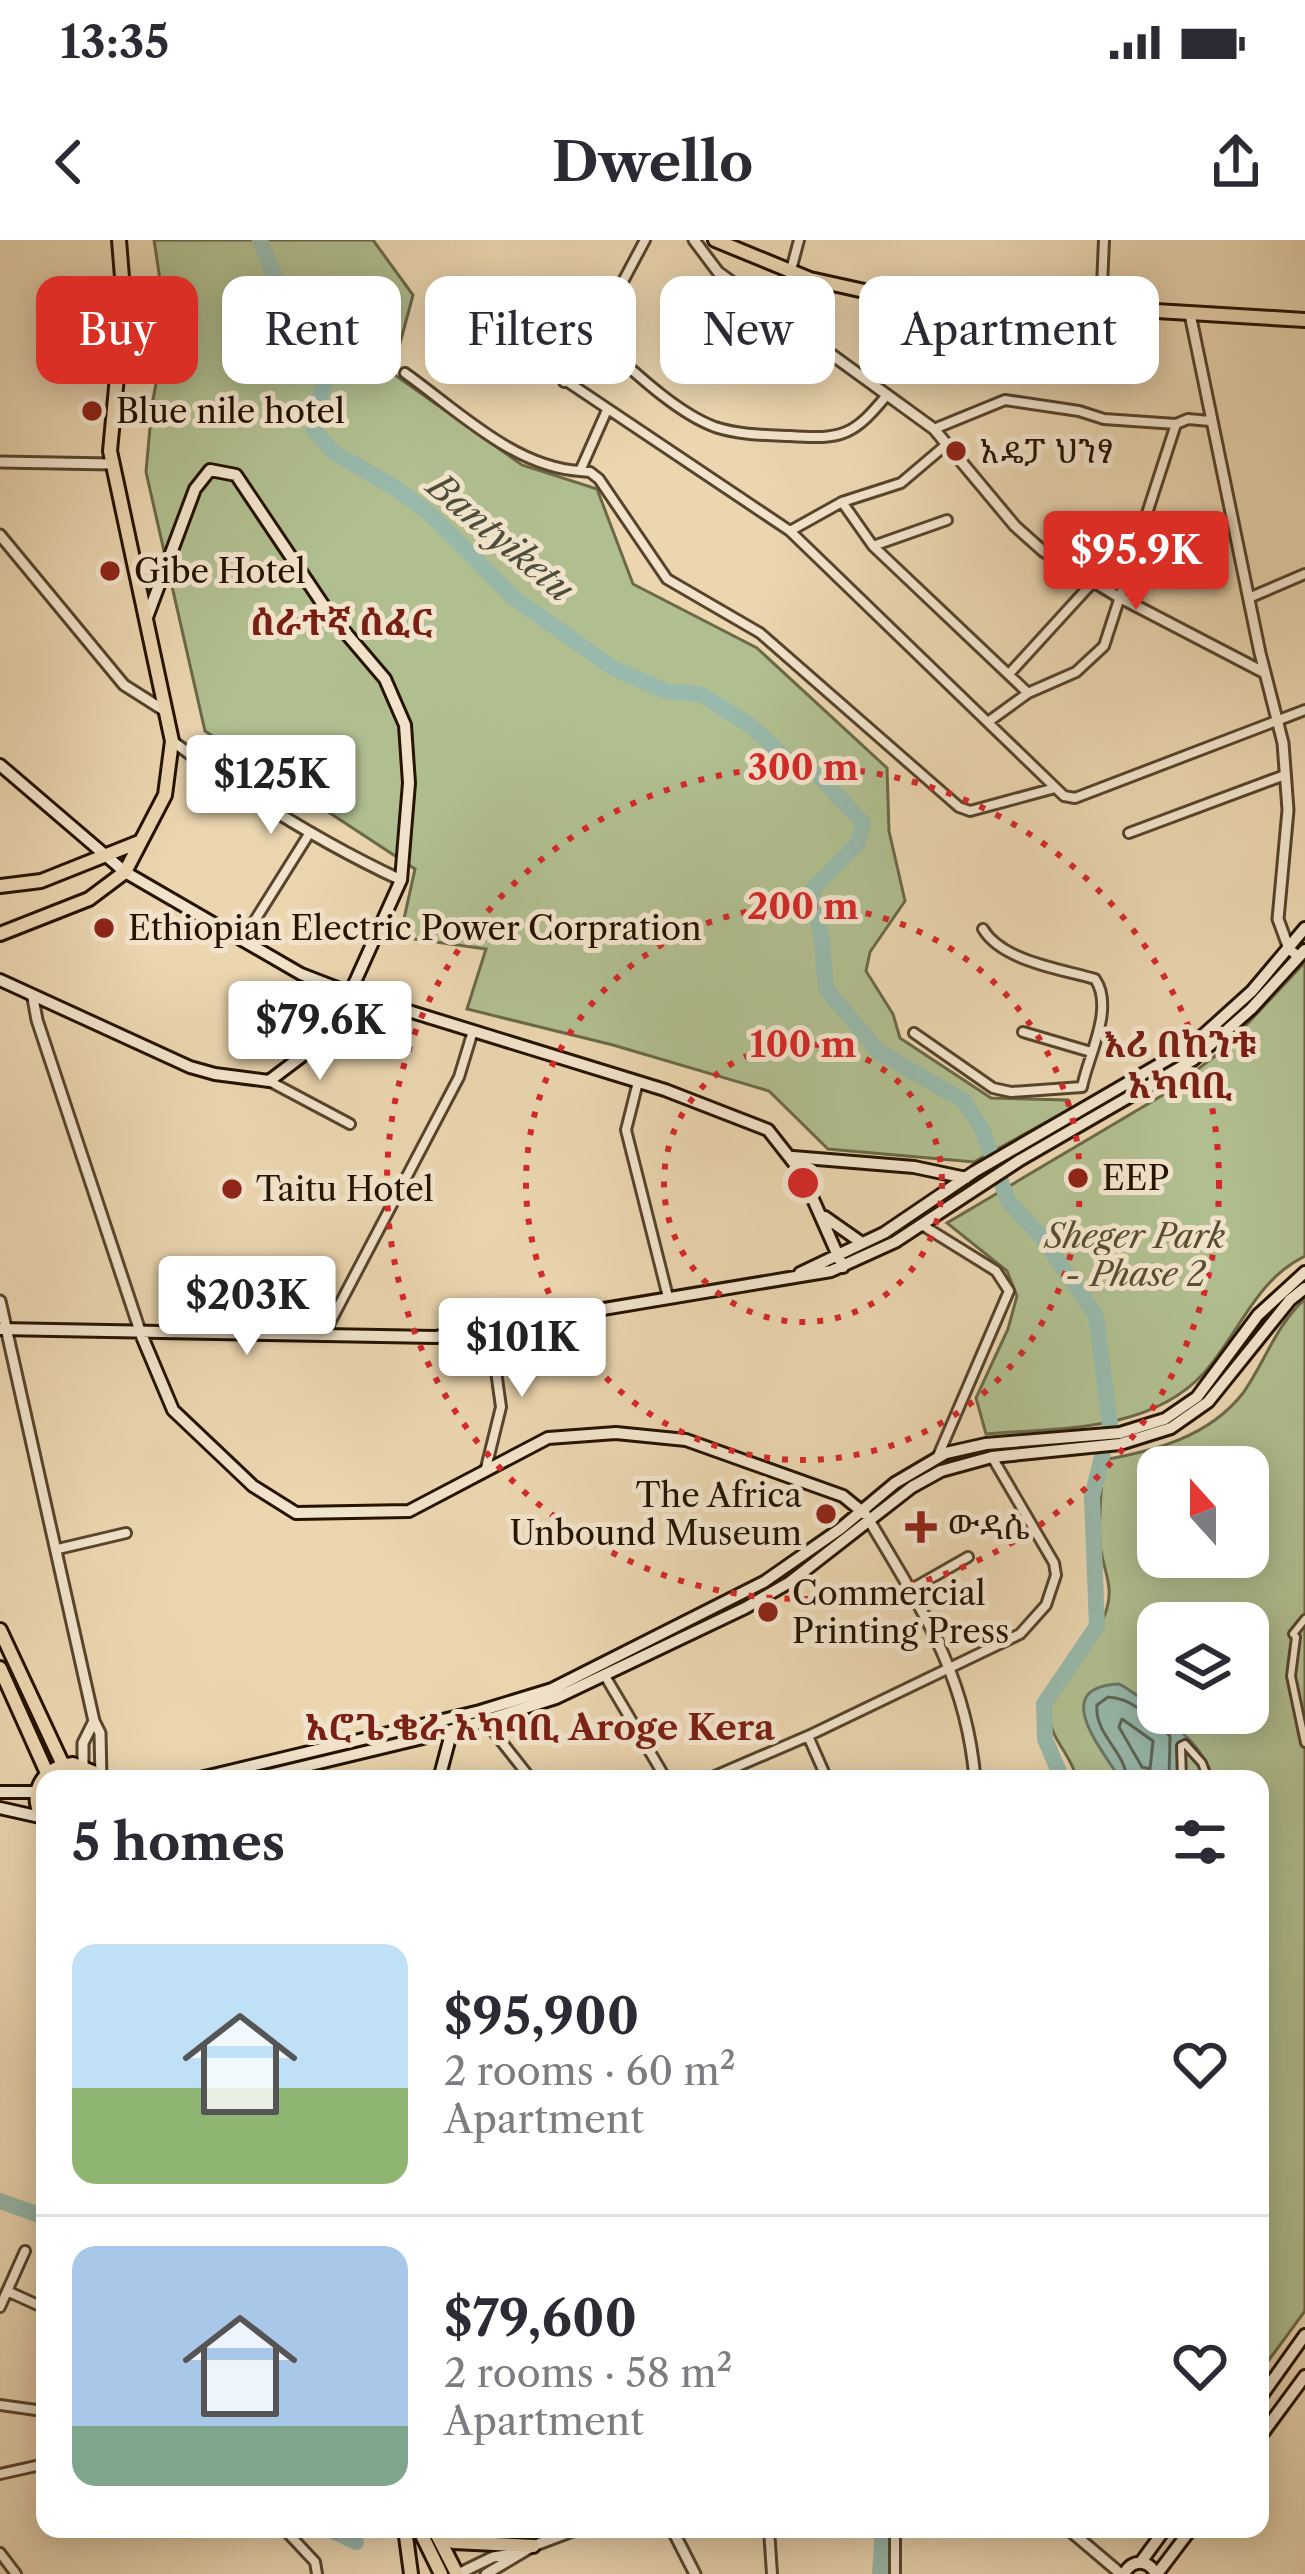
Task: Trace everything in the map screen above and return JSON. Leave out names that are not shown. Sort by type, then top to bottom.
[{"type":"main road","points":[[0,934],[89,899],[125,872],[165,795],[172,741],[111,464],[109,427],[124,302],[119,240]]},
{"type":"main road","points":[[715,240],[791,272],[859,289]]},
{"type":"main road","points":[[1159,313],[1305,320]]},
{"type":"main road","points":[[0,980],[190,1066],[268,1081],[302,1056],[350,993],[401,880],[409,783],[405,725],[385,679],[328,612],[236,475],[210,470],[195,489],[146,620]]},
{"type":"main road","points":[[0,765],[125,872],[301,974],[740,1116],[768,1130],[793,1157],[843,1267]]},
{"type":"main road","points":[[0,886],[41,881],[140,842]]},
{"type":"main road","points":[[797,1275],[902,1222],[970,1174],[1017,1155],[1192,1060],[1251,1009],[1297,952],[1305,928]]},
{"type":"main road","points":[[3,1329],[436,1337],[843,1267],[921,1225],[1083,1108],[1191,1046],[1297,952]]},
{"type":"main road","points":[[793,1157],[970,1174]]},
{"type":"main road","points":[[822,1215],[862,1243]]},
{"type":"main road","points":[[1120,1438],[1165,1419],[1198,1397],[1258,1315],[1305,1272]]},
{"type":"main road","points":[[233,1770],[554,1694],[743,1595],[941,1471],[992,1457],[1171,1428],[1208,1402],[1290,1300],[1305,1288]]},
{"type":"main road","points":[[141,1334],[173,1409],[253,1486],[296,1513],[409,1511],[548,1438],[643,1434],[686,1440],[843,1496],[866,1515]]},
{"type":"main road","points":[[290,1770],[486,1722],[604,1676],[790,1582],[938,1456],[986,1444],[1062,1444]]},
{"type":"main road","points":[[0,1630],[63,1765]]},
{"type":"main road","points":[[0,1668],[46,1770]]},
{"type":"main road","points":[[441,1770],[452,1717]]},
{"type":"main road","points":[[53,1770],[63,1765],[88,1770]]},
{"type":"main road","points":[[0,1792],[36,1792]]},
{"type":"main road","points":[[0,1808],[36,1818]]},
{"type":"main road","points":[[1269,2387],[1305,2335]]},
{"type":"main road","points":[[1269,2425],[1305,2376]]},
{"type":"main road","points":[[1269,2408],[1277,2415]]},
{"type":"main road","points":[[406,2538],[411,2574]]},
{"type":"main road","points":[[423,2538],[441,2574]]},
{"type":"main road","points":[[439,2538],[457,2574]]},
{"type":"main road","points":[[446,2538],[533,2546]]},
{"type":"main road","points":[[1129,2569],[1157,2538]]},
{"type":"main road","points":[[1129,2569],[1150,2566],[1156,2574],[1183,2538]]},
{"type":"street","points":[[626,276],[645,240]]},
{"type":"street","points":[[694,240],[718,272],[934,429],[1043,551],[1265,673]]},
{"type":"street","points":[[791,272],[799,240]]},
{"type":"street","points":[[1102,276],[1104,240]]},
{"type":"street","points":[[1190,314],[1277,721],[1288,810],[1278,919],[1297,952]]},
{"type":"street","points":[[405,373],[521,454],[544,466],[599,478],[667,579],[760,633],[959,807],[970,812],[1055,788]]},
{"type":"street","points":[[636,373],[713,426],[747,434],[841,437],[856,430],[887,394]]},
{"type":"street","points":[[567,384],[790,531],[1055,788],[1075,798],[1305,710]]},
{"type":"street","points":[[934,429],[1005,400],[1104,419],[1176,424],[1188,419],[1210,421]]},
{"type":"street","points":[[580,471],[607,410]]},
{"type":"street","points":[[988,722],[1028,693],[1092,661],[1104,646],[1176,424]]},
{"type":"street","points":[[790,531],[842,502],[902,483],[947,445]]},
{"type":"street","points":[[0,462],[111,464]]},
{"type":"street","points":[[842,502],[873,546],[1028,693]]},
{"type":"street","points":[[873,546],[947,520]]},
{"type":"street","points":[[0,535],[124,685],[165,711]]},
{"type":"street","points":[[1251,596],[1305,574]]},
{"type":"street","points":[[1009,674],[1093,582]]},
{"type":"street","points":[[172,741],[268,809],[401,880]]},
{"type":"street","points":[[1129,833],[1286,776]]},
{"type":"street","points":[[242,940],[309,833]]},
{"type":"street","points":[[982,929],[987,938],[1016,954],[1095,979],[1102,1002],[1082,1088],[1083,1108]]},
{"type":"street","points":[[33,998],[141,1334]]},
{"type":"street","points":[[323,1336],[429,1139],[459,1077],[473,1031]]},
{"type":"street","points":[[1023,1032],[1091,1052]]},
{"type":"street","points":[[914,1033],[993,1088],[1030,1092],[1082,1088]]},
{"type":"street","points":[[268,1081],[350,1124]]},
{"type":"street","points":[[638,1082],[626,1130],[668,1298]]},
{"type":"street","points":[[921,1225],[996,1271],[1009,1291],[938,1456]]},
{"type":"street","points":[[0,1301],[100,1733],[100,1770]]},
{"type":"street","points":[[486,1468],[501,1407],[490,1328]]},
{"type":"street","points":[[729,1770],[1020,1634],[1046,1604],[1056,1575],[1045,1542],[992,1457]]},
{"type":"street","points":[[866,1515],[951,1667],[969,1726],[974,1770]]},
{"type":"street","points":[[58,1549],[126,1533]]},
{"type":"street","points":[[910,1590],[968,1557]]},
{"type":"street","points":[[1305,1619],[1293,1634],[1292,1676],[1305,1744]]},
{"type":"street","points":[[604,1676],[660,1770]]},
{"type":"street","points":[[82,1766],[83,1743],[94,1721]]},
{"type":"street","points":[[486,1722],[524,1770]]},
{"type":"street","points":[[808,1736],[823,1770]]},
{"type":"street","points":[[1182,1770],[1181,1746],[1186,1744],[1205,1770]]},
{"type":"street","points":[[0,2307],[25,2251]]},
{"type":"street","points":[[8,2290],[36,2304]]},
{"type":"street","points":[[0,2405],[36,2410]]},
{"type":"street","points":[[0,2474],[36,2466]]},
{"type":"street","points":[[292,2538],[314,2562],[317,2574]]},
{"type":"street","points":[[486,2574],[518,2553],[554,2538]]},
{"type":"street","points":[[676,2538],[694,2574]]},
{"type":"street","points":[[770,2538],[772,2574]]},
{"type":"street","points":[[895,2538],[895,2574]]},
{"type":"street","points":[[1080,2538],[1129,2569]]},
{"type":"street","points":[[0,2553],[16,2574]]},
{"type":"street","points":[[457,2574],[493,2557],[518,2553]]},
{"type":"green space","points":[[154,240],[373,240],[399,276],[222,276],[222,384],[401,384],[401,379],[522,465],[597,489],[633,584],[757,648],[887,768],[889,831],[905,901],[870,952],[866,971],[893,1014],[900,1038],[991,1098],[1068,1100],[1070,1109],[974,1162],[828,1149],[769,1091],[467,1009],[486,949],[400,937],[415,869],[205,731],[146,472],[156,384],[198,384],[198,276],[159,276]]},
{"type":"green space","points":[[401,278],[413,295],[401,340]]},
{"type":"green space","name":"Sheger Park - Phase 2","points":[[1305,962],[1305,1256],[1260,1294],[1203,1374],[1157,1407],[1102,1424],[986,1434],[976,1398],[1008,1329],[1017,1296],[1007,1271],[947,1223],[1168,1092],[1223,1050]]},
{"type":"green space","points":[[1305,1299],[1305,2311],[1269,2360],[1269,1770],[1074,1770],[1050,1721],[1054,1690],[1101,1623],[1109,1600],[1100,1534],[1103,1460],[1137,1453],[1137,1578],[1269,1578],[1269,1446],[1161,1446],[1214,1421],[1243,1393],[1278,1332]]},
{"type":"water","points":[[1119,1684],[1137,1695],[1137,1734],[1183,1734],[1209,1770],[1185,1744],[1181,1746],[1182,1770],[1114,1770],[1085,1718],[1088,1695],[1099,1687]]},
{"type":"waterway","name":"Bantyiketu","points":[[260,240],[276,281],[332,360],[313,417],[314,430],[333,452],[431,515],[514,598],[613,668],[665,691],[700,694],[750,725],[792,764],[818,775],[863,823],[858,843],[812,890],[826,989],[879,1052],[964,1101],[982,1129],[1008,1201],[1041,1236],[1096,1316],[1110,1425],[1092,1497],[1097,1626],[1044,1704],[1045,1739],[1058,1770]]},
{"type":"waterway","points":[[0,2201],[36,2214]]},
{"type":"waterway","points":[[348,2538],[356,2542]]},
{"type":"waterway","name":"Bantyiketu","points":[[880,2574],[882,2538]]},
{"type":"place","name":"Blue nile hotel","points":[[92,411]]},
{"type":"place","name":"አዴፓ ህንፃ","points":[[956,451]]},
{"type":"place","name":"Gibe Hotel","points":[[110,571]]},
{"type":"place","name":"Ethiopian Electric Power Corpration","points":[[104,928]]},
{"type":"place","name":"EEP","points":[[1078,1178]]},
{"type":"place","name":"Taitu Hotel","points":[[232,1189]]},
{"type":"place","name":"The Africa Unbound Museum","points":[[826,1514]]},
{"type":"place","name":"ውዳሴ","points":[[921,1527]]},
{"type":"place","name":"Commercial Printing Press","points":[[768,1612]]},
{"type":"district","name":"ሰራተኛ ሰፈር","points":[[342,622]]},
{"type":"district","name":"እሪ በከንቱ አካባቢ","points":[[1180,1064]]},
{"type":"district","name":"አሮጌ ቄራ አካባቢ Aroge Kera","points":[[540,1727]]}]
